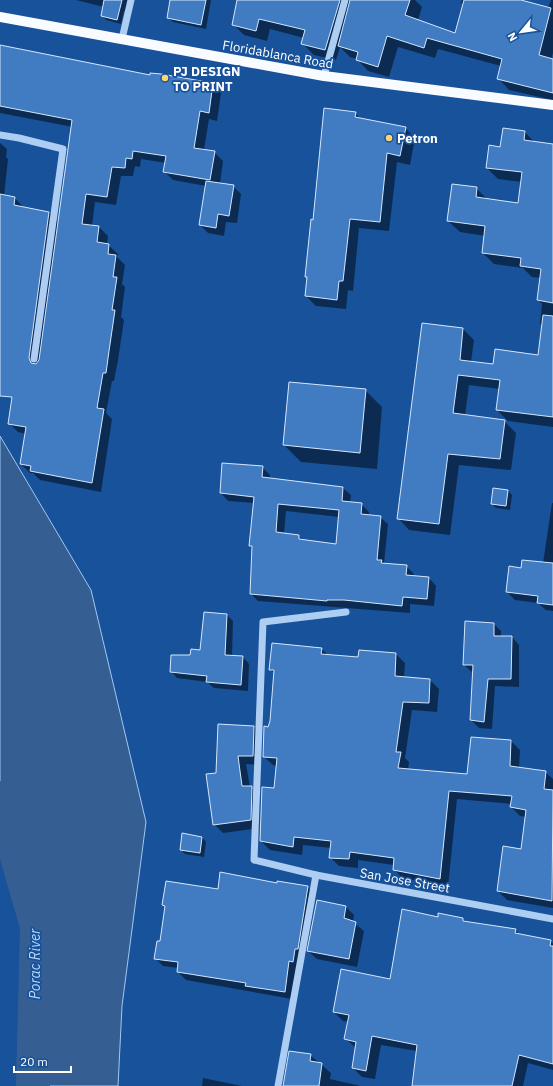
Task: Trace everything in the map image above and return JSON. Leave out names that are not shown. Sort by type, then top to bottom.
[{"type":"main road","name":"Floridablanca Road","points":[[0,17],[324,76],[553,105]]},
{"type":"street","points":[[122,39],[132,0]]},
{"type":"street","points":[[324,76],[344,0]]},
{"type":"street","points":[[0,135],[63,149],[34,359]]},
{"type":"street","name":"San Jose Street","points":[[346,612],[263,622],[254,860],[316,875],[553,919]]},
{"type":"street","points":[[278,1086],[316,875]]},
{"type":"water","points":[[0,436],[91,590],[146,822],[122,1006],[118,1086],[39,1086],[43,1049],[34,878],[0,788]]},
{"type":"building","points":[[104,0],[122,0],[117,20],[101,16]]},
{"type":"building","points":[[170,0],[206,0],[201,25],[167,18]]},
{"type":"building","points":[[237,0],[340,0],[325,50],[301,44],[305,30],[259,19],[256,31],[232,25]]},
{"type":"building","points":[[350,0],[410,0],[405,15],[455,33],[464,0],[521,0],[551,8],[539,55],[553,59],[553,93],[497,79],[502,59],[427,38],[424,48],[387,36],[378,67],[356,60],[358,52],[338,46]]},
{"type":"building","points":[[0,45],[150,75],[150,73],[161,74],[213,83],[209,113],[200,111],[194,148],[215,151],[210,180],[163,172],[166,156],[133,151],[132,159],[126,158],[125,168],[112,167],[107,197],[86,194],[82,224],[99,226],[97,242],[109,244],[108,254],[116,255],[113,277],[117,277],[112,310],[115,310],[106,373],[103,373],[97,408],[104,409],[92,483],[30,471],[31,466],[20,464],[26,427],[8,424],[12,397],[0,396],[0,194],[15,197],[14,205],[49,212],[29,358],[31,363],[36,364],[39,360],[72,120],[0,106]]},
{"type":"building","points":[[324,108],[356,112],[355,117],[406,127],[400,156],[387,153],[380,222],[350,219],[343,281],[339,281],[337,300],[305,296],[307,277],[305,277],[311,219],[313,220]]},
{"type":"building","points":[[503,128],[525,131],[524,140],[553,144],[553,303],[537,300],[541,269],[520,266],[521,258],[482,253],[485,226],[447,221],[452,184],[477,187],[476,197],[518,203],[522,172],[486,168],[489,145],[500,147]]},
{"type":"building","points":[[206,181],[234,185],[229,216],[218,214],[216,228],[199,225]]},
{"type":"building","points":[[543,315],[553,316],[553,417],[496,410],[500,380],[458,375],[453,413],[505,420],[500,459],[448,454],[439,524],[397,519],[422,323],[463,328],[460,360],[493,364],[495,349],[538,355]]},
{"type":"building","points":[[289,382],[366,389],[360,453],[283,445]]},
{"type":"building","points":[[222,463],[263,466],[262,477],[343,487],[342,501],[362,503],[361,514],[381,516],[377,560],[382,560],[381,563],[407,565],[406,575],[429,577],[427,599],[403,597],[402,606],[344,600],[327,601],[250,594],[252,546],[249,546],[254,497],[220,493]],"holes":[[[278,504],[339,510],[336,544],[299,539],[299,535],[276,532]]]},
{"type":"building","points":[[493,488],[508,490],[506,506],[491,504]]},
{"type":"building","points":[[522,560],[553,563],[553,605],[537,603],[538,596],[506,592],[509,566],[521,568]]},
{"type":"building","points":[[204,612],[227,614],[225,655],[243,656],[241,685],[206,682],[207,676],[170,672],[171,655],[190,655],[191,649],[200,650]]},
{"type":"building","points":[[465,621],[494,623],[494,636],[512,636],[511,679],[488,679],[484,722],[470,720],[473,665],[463,665]]},
{"type":"building","points":[[272,643],[322,648],[321,654],[358,657],[359,650],[396,653],[395,676],[430,679],[429,703],[403,702],[396,752],[401,752],[398,768],[467,774],[471,737],[511,740],[510,766],[546,771],[544,789],[553,790],[552,901],[497,891],[503,846],[521,849],[526,810],[510,807],[512,796],[449,791],[440,879],[393,870],[394,858],[350,852],[349,859],[329,858],[331,841],[294,837],[293,847],[260,841],[262,787],[274,788],[277,758],[263,757],[264,726],[268,727],[270,721],[274,670],[269,670]]},
{"type":"building","points":[[218,724],[254,726],[253,756],[238,756],[242,786],[252,786],[251,820],[213,825],[206,774],[216,773]]},
{"type":"building","points":[[182,833],[202,837],[200,853],[180,850]]},
{"type":"building","points":[[220,872],[277,883],[277,881],[308,886],[298,949],[295,949],[293,962],[289,961],[285,992],[245,986],[246,983],[177,972],[178,962],[154,959],[157,941],[160,941],[165,906],[162,905],[166,881],[218,889]]},
{"type":"building","points":[[317,900],[346,906],[344,918],[356,922],[349,959],[307,951]]},
{"type":"building","points":[[402,909],[438,917],[438,913],[463,918],[463,921],[516,929],[515,933],[551,940],[550,946],[553,946],[553,1064],[519,1055],[512,1086],[412,1086],[417,1045],[372,1036],[366,1071],[352,1068],[356,1042],[344,1039],[349,1015],[333,1012],[341,969],[390,979]]},
{"type":"building","points":[[289,1051],[311,1054],[310,1061],[322,1063],[319,1086],[283,1086]]},
{"type":"waterway","name":"Porac River","points":[[0,798],[37,926],[33,1086]]},
{"type":"place","name":"PJ DESIGN TO PRINT","points":[[165,78]]},
{"type":"place","name":"Petron","points":[[389,138]]}]
